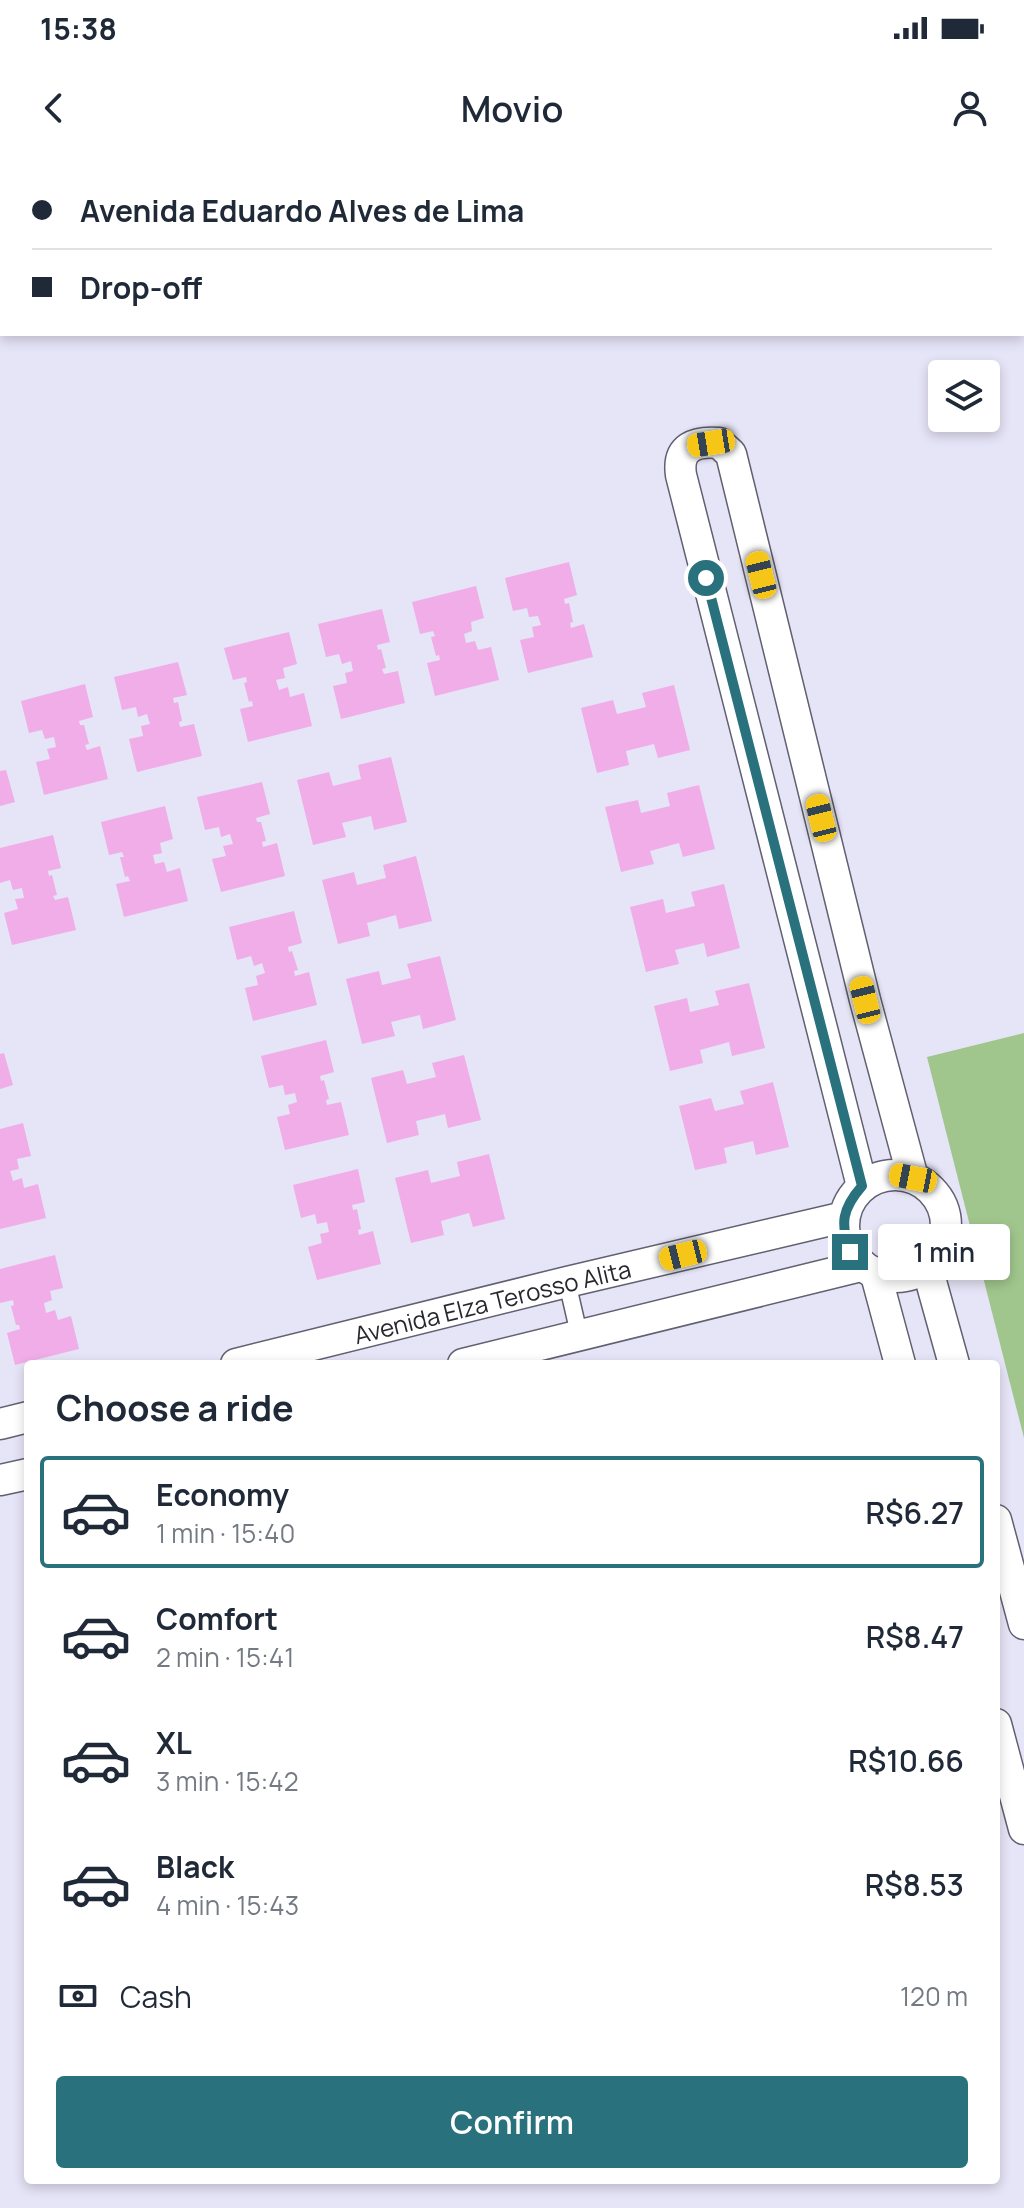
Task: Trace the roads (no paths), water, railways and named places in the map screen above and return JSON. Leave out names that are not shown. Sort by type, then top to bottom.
[{"type":"street","points":[[862,1186],[681,475],[682,456],[694,446],[719,443],[731,454],[865,1000],[913,1178]]},
{"type":"street","points":[[895,1174],[913,1178],[928,1187],[940,1201],[946,1218],[945,1236],[939,1253],[927,1267],[912,1275],[894,1278],[869,1270],[850,1252],[844,1235],[844,1217],[850,1200],[862,1186],[877,1177],[895,1174]]},
{"type":"street","name":"Avenida Elza Terosso Alita","points":[[252,1360],[844,1217]]},
{"type":"street","points":[[927,1267],[953,1360]]},
{"type":"street","points":[[478,1360],[579,1334],[869,1270]]},
{"type":"street","points":[[869,1270],[899,1360]]},
{"type":"street","points":[[0,1424],[24,1418]]},
{"type":"street","points":[[0,1480],[24,1475]]},
{"type":"street","points":[[1000,1535],[1024,1624]]},
{"type":"street","points":[[1000,1739],[1024,1829]]},
{"type":"lane","points":[[567,1282],[579,1334]]}]
